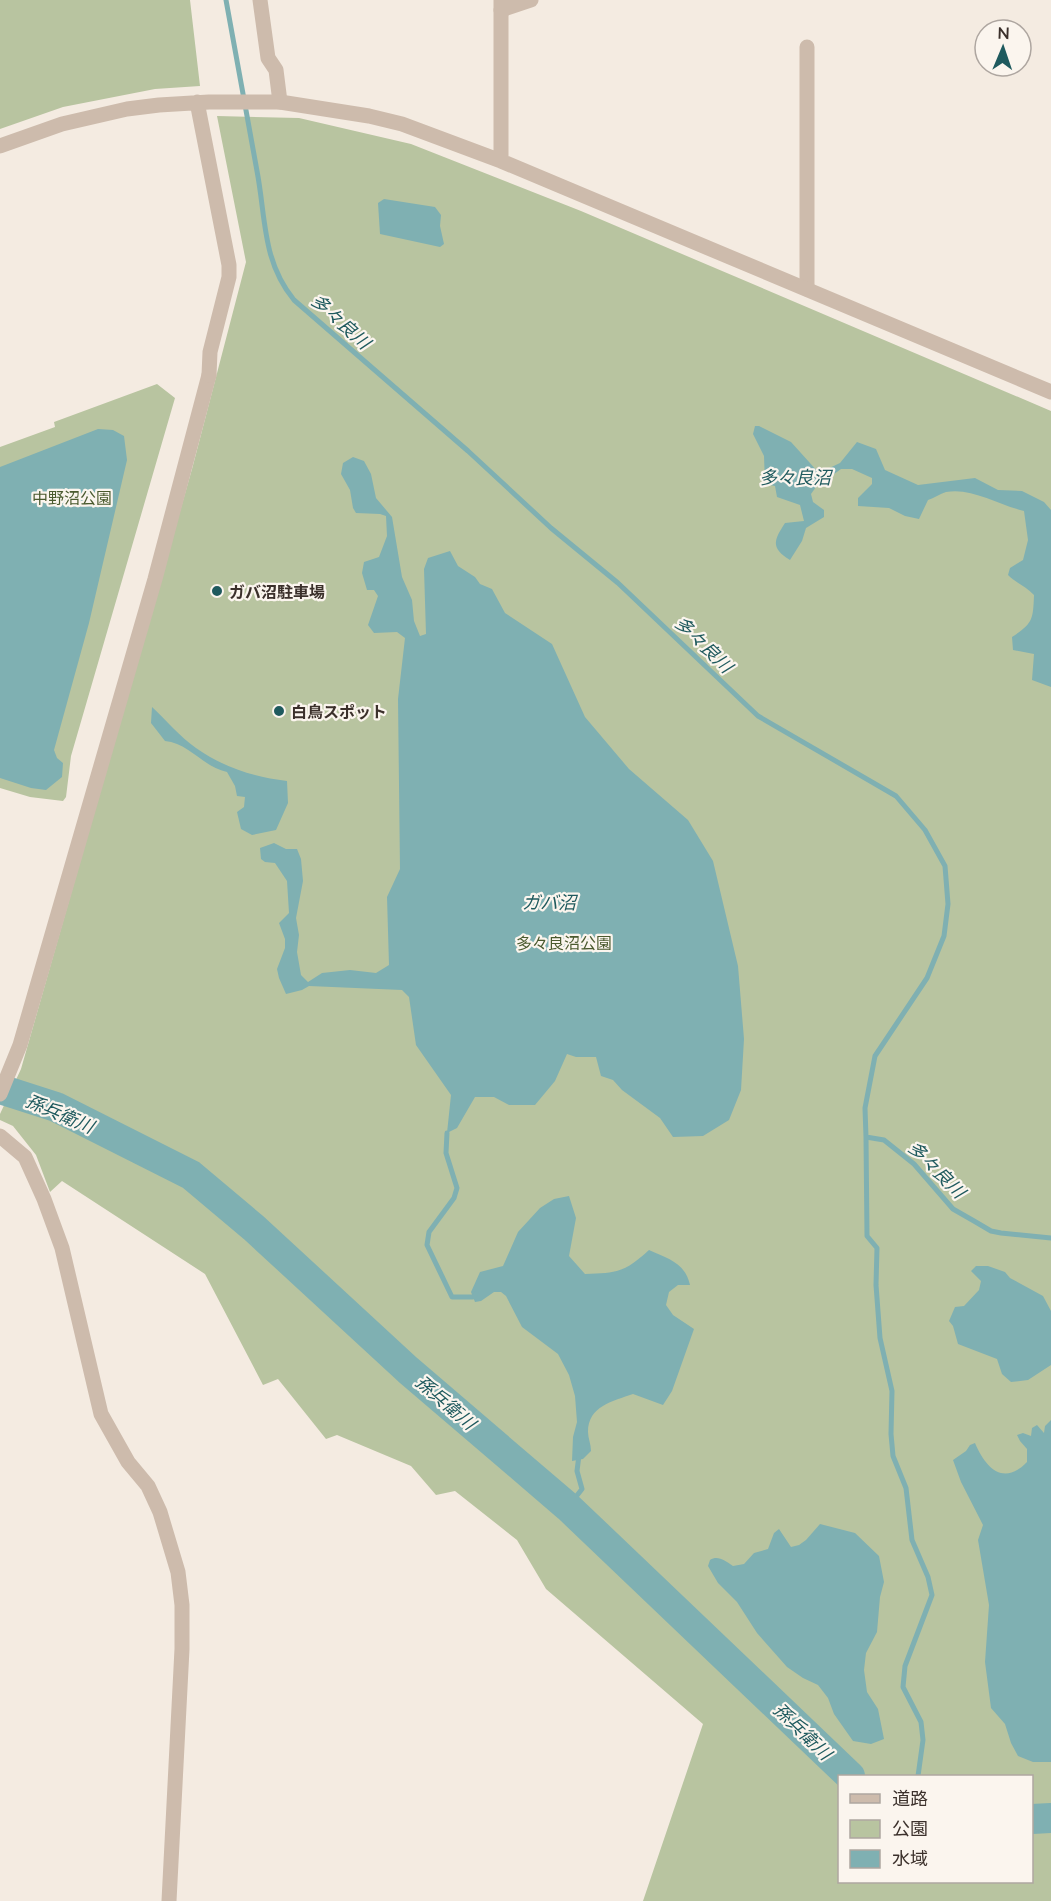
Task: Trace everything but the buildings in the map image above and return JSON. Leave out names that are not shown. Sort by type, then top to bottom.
[{"type":"street","points":[[260,0],[268,58],[276,70],[276,102]]},
{"type":"street","points":[[501,161],[501,5],[531,0]]},
{"type":"street","points":[[807,47],[807,289]]},
{"type":"street","points":[[0,1094],[20,1045],[155,579],[209,375],[210,352],[229,276],[229,265],[197,102]]},
{"type":"street","points":[[0,146],[92,116],[127,109],[197,102],[276,102],[339,111],[402,124],[501,161],[1051,392]]},
{"type":"street","points":[[0,1136],[25,1157],[44,1199],[62,1248],[101,1414],[128,1462],[148,1486],[160,1512],[178,1572],[182,1605],[182,1649],[169,1901]]},
{"type":"green space","points":[[0,0],[190,0],[200,86],[155,89],[63,107],[0,129]]},
{"type":"green space","name":"多々良沼公園","points":[[217,116],[299,118],[411,144],[581,211],[1051,411],[1051,1901],[643,1901],[703,1724],[546,1589],[517,1540],[455,1491],[436,1495],[411,1466],[337,1435],[326,1439],[278,1379],[263,1385],[205,1274],[62,1181],[50,1192],[36,1155],[13,1126],[0,1120],[0,1114],[21,1069],[192,469],[246,262]]},
{"type":"green space","name":"中野沼公園","points":[[157,384],[175,398],[71,756],[66,797],[63,801],[30,797],[0,788],[0,447],[55,427],[54,422]]},
{"type":"water","points":[[384,199],[435,207],[441,215],[440,226],[444,244],[440,247],[380,234],[378,203]]},
{"type":"water","name":"多々良沼","points":[[755,426],[791,442],[819,473],[840,463],[857,442],[876,449],[885,470],[918,485],[975,478],[998,490],[1022,491],[1044,502],[1051,510],[1051,687],[1032,680],[1034,654],[1013,650],[1012,637],[1028,624],[1034,603],[1034,595],[1008,575],[1010,568],[1023,560],[1028,540],[1024,511],[975,494],[956,491],[946,492],[928,500],[919,519],[905,516],[889,508],[858,506],[858,498],[872,484],[872,478],[852,469],[841,469],[816,487],[811,494],[813,502],[824,510],[824,517],[806,528],[802,541],[790,560],[779,552],[776,539],[785,523],[804,521],[800,505],[777,497],[775,486],[765,484],[764,456],[753,434]]},
{"type":"water","name":"中野沼公園","points":[[98,429],[113,430],[124,436],[127,460],[89,623],[54,750],[57,758],[63,763],[62,777],[46,790],[31,788],[0,778],[0,467]]},
{"type":"water","name":"ガバ沼","points":[[353,457],[364,461],[371,474],[376,498],[392,517],[402,577],[412,600],[414,621],[420,636],[426,634],[424,569],[428,558],[450,551],[458,566],[475,577],[480,584],[492,589],[505,613],[552,644],[585,717],[629,769],[688,820],[713,861],[738,966],[744,1039],[741,1090],[729,1120],[703,1136],[673,1137],[660,1118],[622,1090],[613,1080],[601,1076],[596,1057],[576,1057],[567,1054],[555,1081],[535,1105],[509,1105],[494,1097],[475,1097],[457,1128],[447,1133],[451,1095],[416,1045],[409,997],[402,990],[309,986],[286,994],[277,969],[285,948],[285,939],[279,923],[289,913],[287,881],[275,863],[261,859],[260,848],[274,843],[286,849],[297,849],[301,859],[303,881],[296,918],[299,935],[297,952],[301,975],[308,982],[322,973],[350,970],[376,973],[389,965],[387,897],[400,869],[398,699],[405,638],[397,632],[374,633],[368,625],[378,596],[374,590],[367,590],[362,573],[364,562],[379,557],[387,536],[386,516],[356,513],[353,508],[350,490],[341,474],[343,463]]},
{"type":"water","points":[[152,707],[190,744],[206,755],[250,774],[287,781],[288,803],[276,830],[252,835],[241,829],[237,812],[244,807],[245,797],[237,796],[235,786],[227,772],[218,769],[181,746],[165,741],[151,723]]},
{"type":"water","points":[[569,1196],[576,1218],[569,1256],[585,1274],[620,1270],[634,1263],[649,1250],[669,1259],[680,1267],[690,1285],[678,1285],[669,1292],[666,1305],[673,1315],[694,1329],[672,1391],[663,1405],[633,1394],[603,1406],[592,1416],[589,1423],[591,1451],[583,1459],[572,1461],[573,1437],[577,1422],[575,1396],[569,1375],[558,1354],[522,1327],[506,1296],[501,1292],[494,1292],[481,1301],[475,1302],[471,1292],[480,1272],[503,1266],[518,1232],[540,1208],[554,1199]]},
{"type":"water","points":[[976,1266],[988,1266],[1005,1272],[1010,1278],[1043,1296],[1051,1311],[1051,1365],[1028,1380],[1011,1382],[1002,1374],[997,1359],[958,1344],[953,1326],[949,1321],[955,1307],[964,1306],[979,1290],[981,1281],[971,1271]]},
{"type":"water","points":[[1051,1420],[1051,1762],[1033,1762],[1018,1756],[1005,1724],[991,1708],[985,1662],[989,1605],[978,1540],[983,1525],[961,1482],[953,1460],[975,1443],[990,1467],[1003,1473],[1011,1473],[1027,1462],[1027,1449],[1017,1435],[1023,1433],[1031,1436],[1032,1428],[1037,1425],[1044,1433],[1045,1426]]},
{"type":"water","points":[[820,1524],[855,1533],[879,1556],[884,1582],[880,1597],[877,1632],[866,1653],[864,1670],[867,1692],[878,1709],[884,1739],[871,1744],[853,1741],[834,1714],[828,1698],[818,1685],[787,1667],[757,1633],[737,1602],[718,1583],[708,1566],[710,1560],[716,1558],[733,1566],[744,1564],[754,1553],[768,1549],[774,1533],[779,1529],[791,1547],[799,1545]]},
{"type":"waterway","name":"多々良川","points":[[226,0],[267,238],[276,270],[294,300],[468,451],[551,528],[618,583],[758,716],[896,796],[925,830],[945,866],[948,904],[944,936],[927,978],[875,1056],[865,1108],[866,1137],[884,1140],[914,1164],[953,1209],[991,1231],[1051,1238]]},
{"type":"waterway","name":"孫兵衛川","points":[[0,1089],[56,1107],[191,1175],[254,1228],[408,1370],[568,1507],[849,1775]]},
{"type":"waterway","points":[[447,1133],[446,1153],[457,1188],[454,1198],[429,1232],[427,1245],[452,1297],[473,1297],[476,1294]]},
{"type":"waterway","points":[[866,1137],[867,1236],[877,1248],[876,1285],[880,1338],[892,1391],[893,1456],[906,1488],[912,1540],[928,1577],[932,1595],[905,1666],[903,1687],[921,1722],[923,1740],[918,1775]]},
{"type":"waterway","points":[[568,1507],[582,1489],[577,1471],[579,1455]]},
{"type":"waterway","name":"孫兵衛川","points":[[1033,1819],[1051,1818]]},
{"type":"place","name":"ガバ沼駐車場","points":[[217,591]]},
{"type":"place","name":"白鳥スポット","points":[[279,711]]}]
